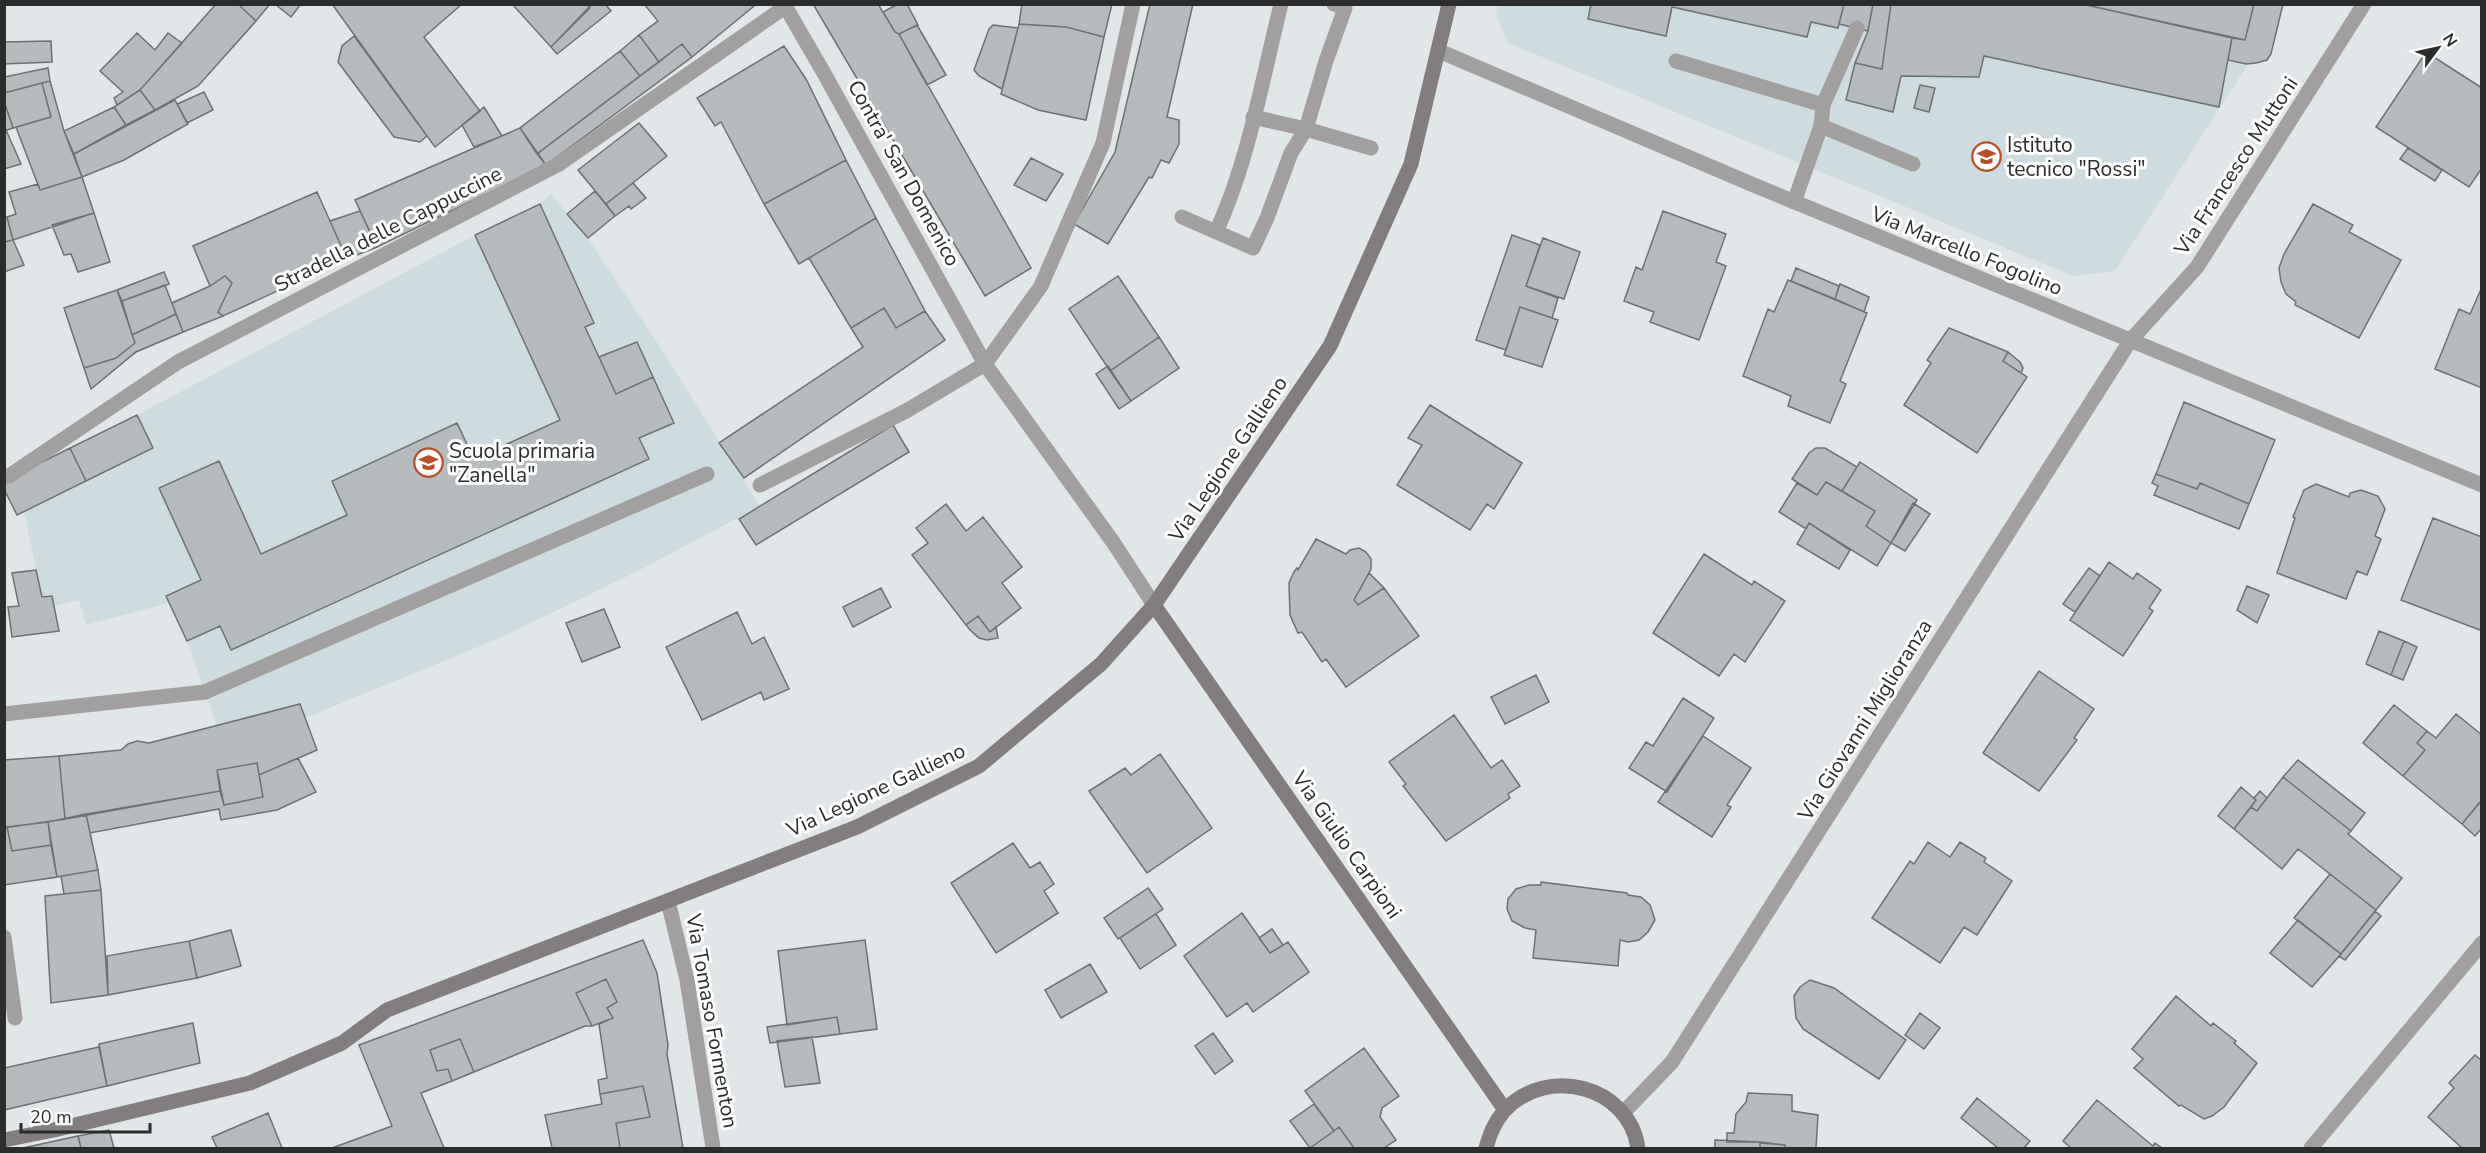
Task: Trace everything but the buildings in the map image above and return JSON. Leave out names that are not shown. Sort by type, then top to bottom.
[{"type":"main road","name":"Via Legione Gallieno","points":[[4,1140],[250,1083],[342,1043],[387,1010],[857,827],[979,766],[1101,664],[1154,605],[1330,346],[1411,165],[1449,4]]},
{"type":"main road","name":"Via Giulio Carpioni","points":[[1154,605],[1505,1110]]},
{"type":"main road","points":[[1486,1149],[1492,1129],[1505,1110],[1524,1096],[1546,1088],[1574,1085],[1602,1094],[1623,1113],[1637,1139],[1638,1149]]},
{"type":"street","points":[[760,485],[906,411],[985,364],[1041,286],[1103,143],[1133,4]]},
{"type":"street","points":[[1216,231],[1229,202],[1281,4]]},
{"type":"street","points":[[1182,217],[1253,248],[1267,218],[1290,153],[1306,129],[1326,61],[1345,8],[1334,4]]},
{"type":"street","name":"Via Francesco Muttoni","points":[[2130,341],[2197,267],[2364,4]]},
{"type":"street","name":"Contra' San Domenico","points":[[785,6],[985,364],[1113,542],[1154,605]]},
{"type":"street","name":"Stradella delle Cappuccine","points":[[4,477],[9,476],[178,362],[558,164],[785,6]]},
{"type":"street","points":[[1794,202],[1821,126],[1823,105],[1857,28]]},
{"type":"street","name":"Via Marcello Fogolino","points":[[1438,51],[1794,202],[2481,485]]},
{"type":"street","points":[[1676,61],[1823,105]]},
{"type":"street","points":[[1253,117],[1306,129],[1371,148]]},
{"type":"street","points":[[1821,126],[1913,164]]},
{"type":"street","name":"Via Giovanni Miglioranza","points":[[1623,1113],[1672,1062],[2130,341]]},
{"type":"street","points":[[4,714],[205,692],[707,474]]},
{"type":"street","name":"Via Tomaso Formenton","points":[[668,901],[687,980],[713,1149]]},
{"type":"street","points":[[4,937],[15,1017]]},
{"type":"street","points":[[2311,1149],[2481,943]]},
{"type":"shaded area","name":"Istituto tecnico \"Rossi\"","points":[[1498,4],[2286,5],[2115,271],[2073,276],[1508,43],[1496,15]]},
{"type":"shaded area","name":"Scuola primaria \"Zanella\"","points":[[551,194],[588,238],[760,506],[638,571],[500,638],[305,718],[299,704],[217,726],[187,641],[169,603],[86,625],[79,600],[54,606],[51,596],[42,597],[24,512],[153,448],[137,415],[475,235],[540,204]]},
{"type":"place","name":"Istituto tecnico \"Rossi\"","points":[[1986,157]]},
{"type":"place","name":"Scuola primaria \"Zanella\"","points":[[428,463]]}]
